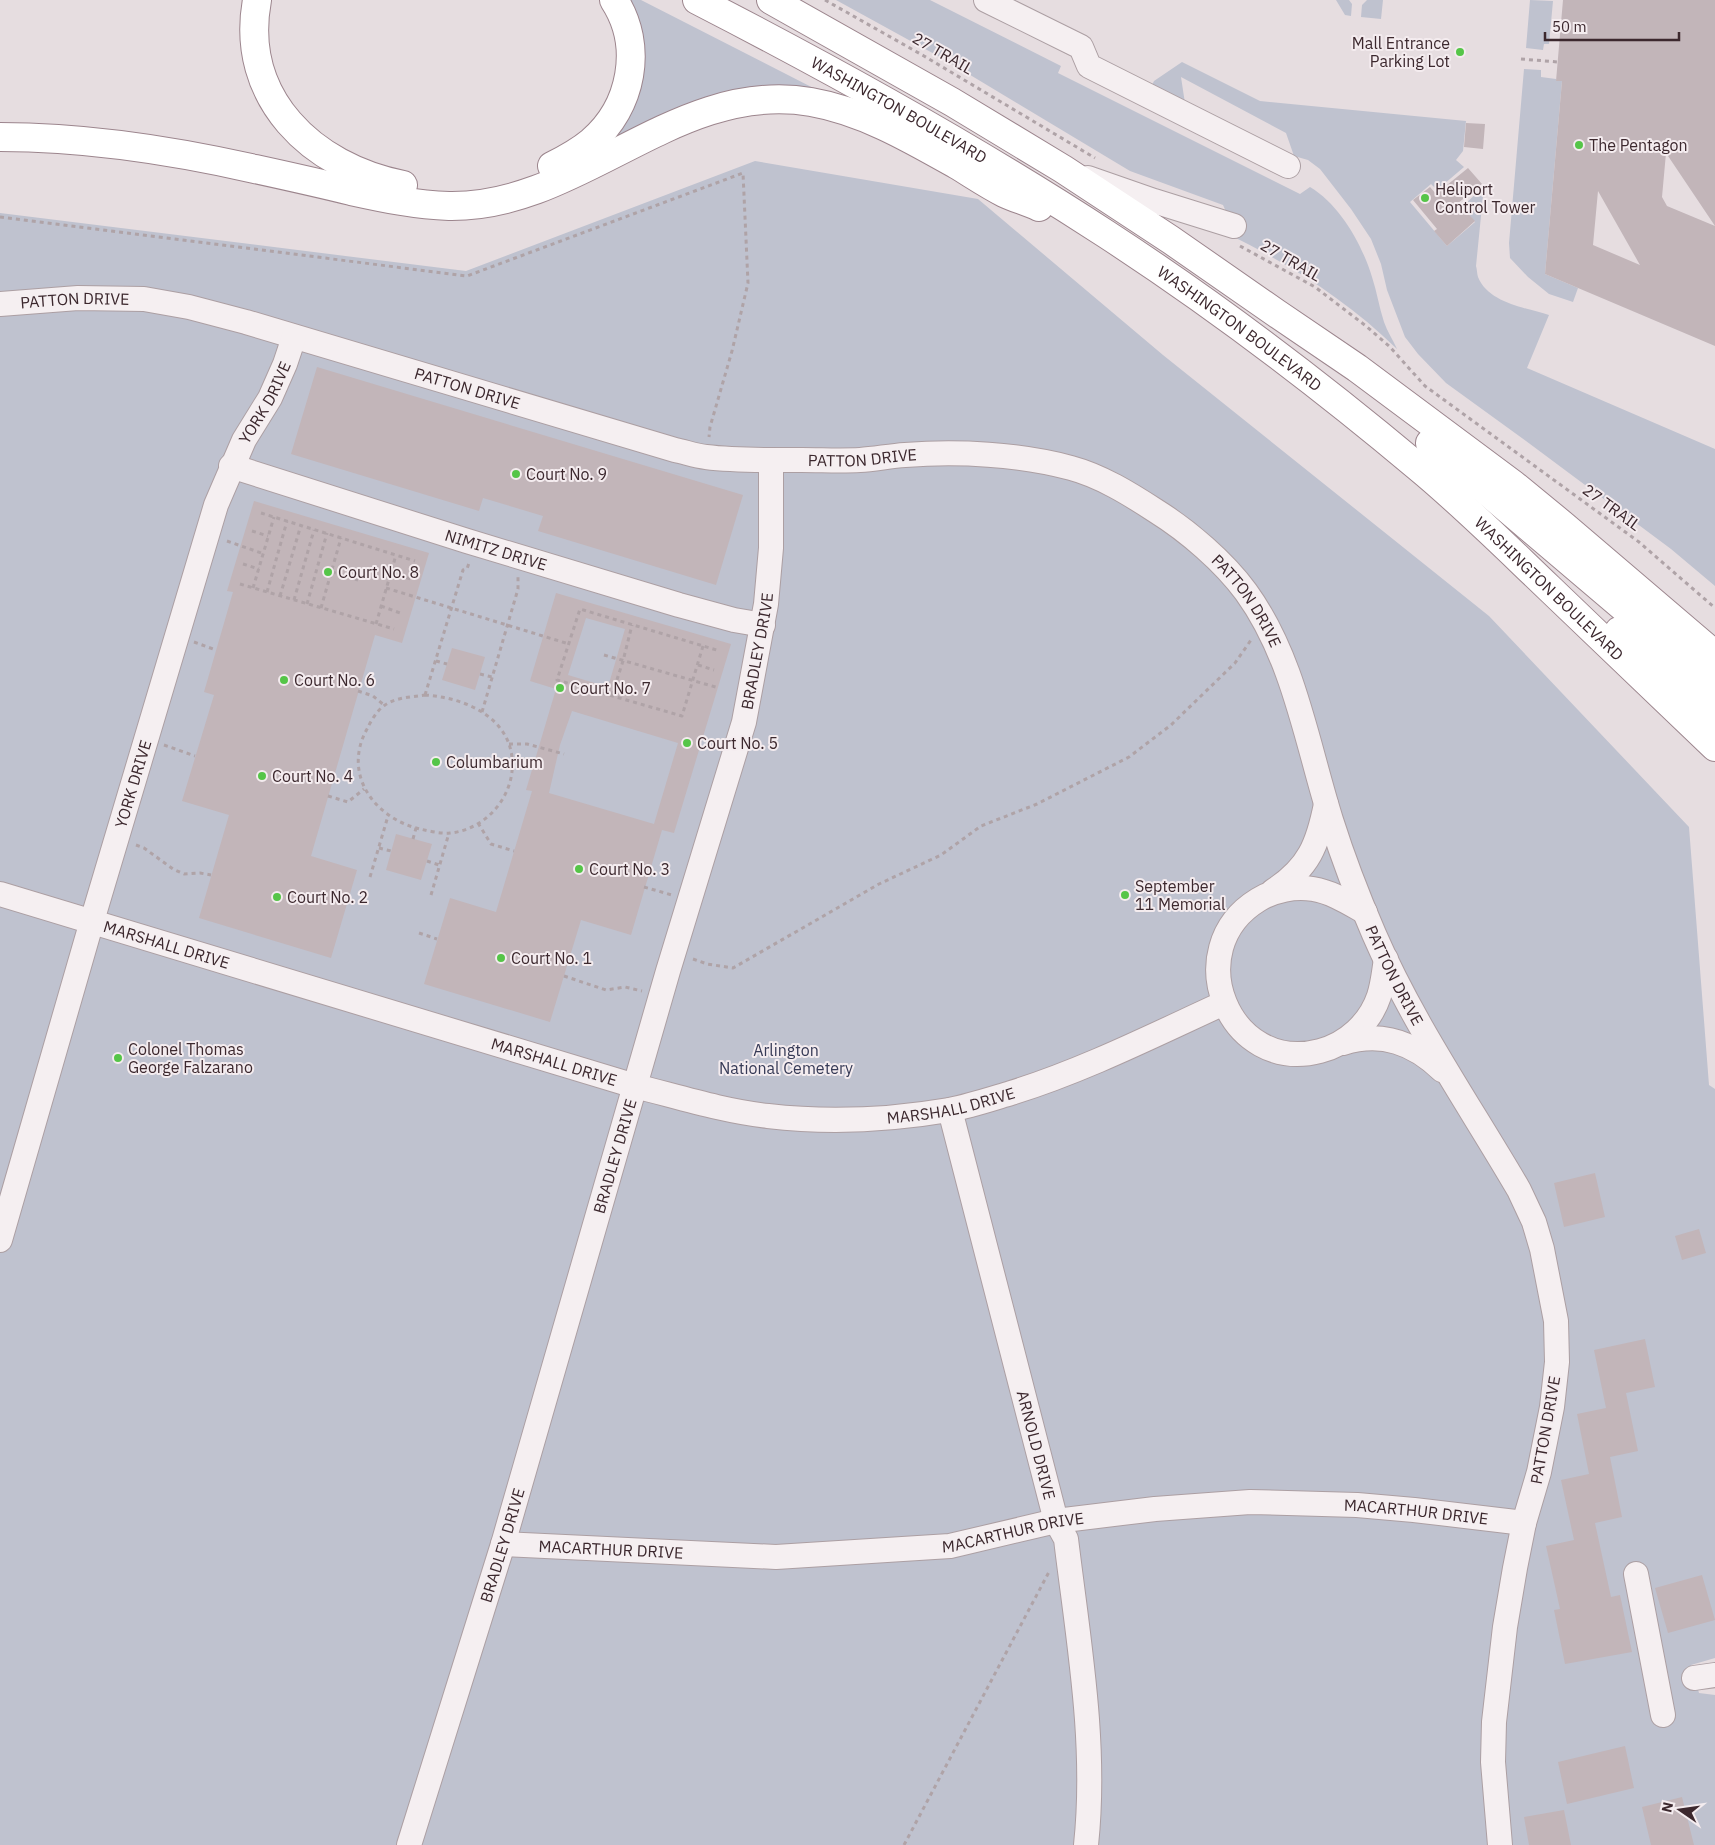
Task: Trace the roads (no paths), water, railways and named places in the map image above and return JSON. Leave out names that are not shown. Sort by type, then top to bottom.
[{"type":"highway","points":[[242,0],[240,30],[242,56],[253,92],[271,123],[307,158],[342,179],[386,198]]},
{"type":"highway","points":[[257,0],[254,38],[259,70],[265,87],[274,103],[282,115],[304,139],[335,160],[384,180],[416,188],[450,190],[509,182],[530,174],[580,151],[602,132],[617,111],[628,86],[631,72],[629,34],[614,0]]},
{"type":"highway","name":"WASHINGTON BOULEVARD","points":[[697,0],[775,39],[888,101],[1001,168],[1108,235],[1276,353],[1370,427],[1470,512],[1715,747]]},
{"type":"highway","name":"WASHINGTON BOULEVARD","points":[[771,0],[952,102],[1062,169],[1172,240],[1357,368],[1514,485],[1715,655]]},
{"type":"highway","points":[[0,137],[80,140],[157,149],[386,198],[450,206],[496,201],[519,196],[566,178],[651,135],[706,111],[729,104],[753,100],[795,100],[838,108],[882,125],[911,139],[1004,193],[1108,235]]},
{"type":"highway","points":[[1276,313],[1350,380],[1424,438],[1715,685]]},
{"type":"highway","points":[[1470,512],[1553,573],[1715,714]]},
{"type":"lane","points":[[986,0],[1081,47],[1090,66],[1288,166]]},
{"type":"lane","points":[[1062,169],[1154,202],[1236,235]]},
{"type":"lane","name":"PATTON DRIVE","points":[[0,304],[78,298],[144,299],[189,307],[675,450],[706,457],[771,460],[859,460],[907,454],[982,455],[1038,460],[1074,469],[1115,486],[1169,519],[1224,566],[1246,592],[1264,620],[1283,661],[1350,873],[1386,959],[1404,996],[1519,1190],[1534,1222],[1542,1249],[1556,1321],[1556,1362],[1552,1407],[1539,1472],[1524,1523],[1505,1627],[1494,1722],[1493,1762],[1500,1845]]},
{"type":"lane","name":"YORK DRIVE","points":[[0,1240],[92,921],[212,520],[232,466],[244,440],[265,408],[285,364],[294,337]]},
{"type":"lane","name":"BRADLEY DRIVE","points":[[409,1845],[503,1544],[661,997],[744,722],[763,624],[770,548],[771,460]]},
{"type":"lane","name":"NIMITZ DRIVE","points":[[232,466],[458,538],[679,605],[734,620],[763,624]]},
{"type":"lane","points":[[1326,802],[1320,833],[1312,851],[1292,877],[1250,905],[1238,916],[1228,931],[1221,948],[1218,965],[1218,982],[1224,1003],[1230,1015],[1248,1036],[1272,1049],[1300,1054],[1313,1053],[1360,1038],[1375,1037],[1411,1047],[1432,1060],[1456,1083]]},
{"type":"lane","points":[[1264,896],[1279,890],[1311,889],[1327,892],[1365,912]]},
{"type":"lane","name":"MARSHALL DRIVE","points":[[0,894],[636,1086],[730,1110],[766,1116],[800,1119],[851,1119],[950,1110],[1037,1085],[1131,1046],[1224,1003]]},
{"type":"lane","points":[[1339,1044],[1356,1031],[1370,1015],[1379,996],[1386,959]]},
{"type":"lane","name":"ARNOLD DRIVE","points":[[950,1110],[1061,1530],[1087,1720],[1088,1819],[1086,1845]]},
{"type":"lane","name":"MACARTHUR DRIVE","points":[[503,1544],[776,1556],[950,1546],[1061,1530],[1155,1508],[1250,1502],[1357,1505],[1524,1523]]},
{"type":"lane","points":[[1636,1574],[1663,1715]]},
{"type":"place","name":"Mall Entrance Parking Lot","points":[[1460,52]]},
{"type":"place","name":"The Pentagon","points":[[1579,145]]},
{"type":"place","name":"Heliport Control Tower","points":[[1425,198]]},
{"type":"place","name":"Court No. 9","points":[[516,474]]},
{"type":"place","name":"Court No. 8","points":[[328,572]]},
{"type":"place","name":"Court No. 6","points":[[284,680]]},
{"type":"place","name":"Court No. 7","points":[[560,688]]},
{"type":"place","name":"Court No. 5","points":[[687,743]]},
{"type":"place","name":"Columbarium","points":[[436,762]]},
{"type":"place","name":"Court No. 4","points":[[262,776]]},
{"type":"place","name":"Court No. 3","points":[[579,869]]},
{"type":"place","name":"September 11 Memorial","points":[[1125,895]]},
{"type":"place","name":"Court No. 2","points":[[277,897]]},
{"type":"place","name":"Court No. 1","points":[[501,958]]},
{"type":"place","name":"Colonel Thomas George Falzarano","points":[[118,1058]]},
{"type":"park label","name":"Arlington National Cemetery","points":[[786,1059]]}]
